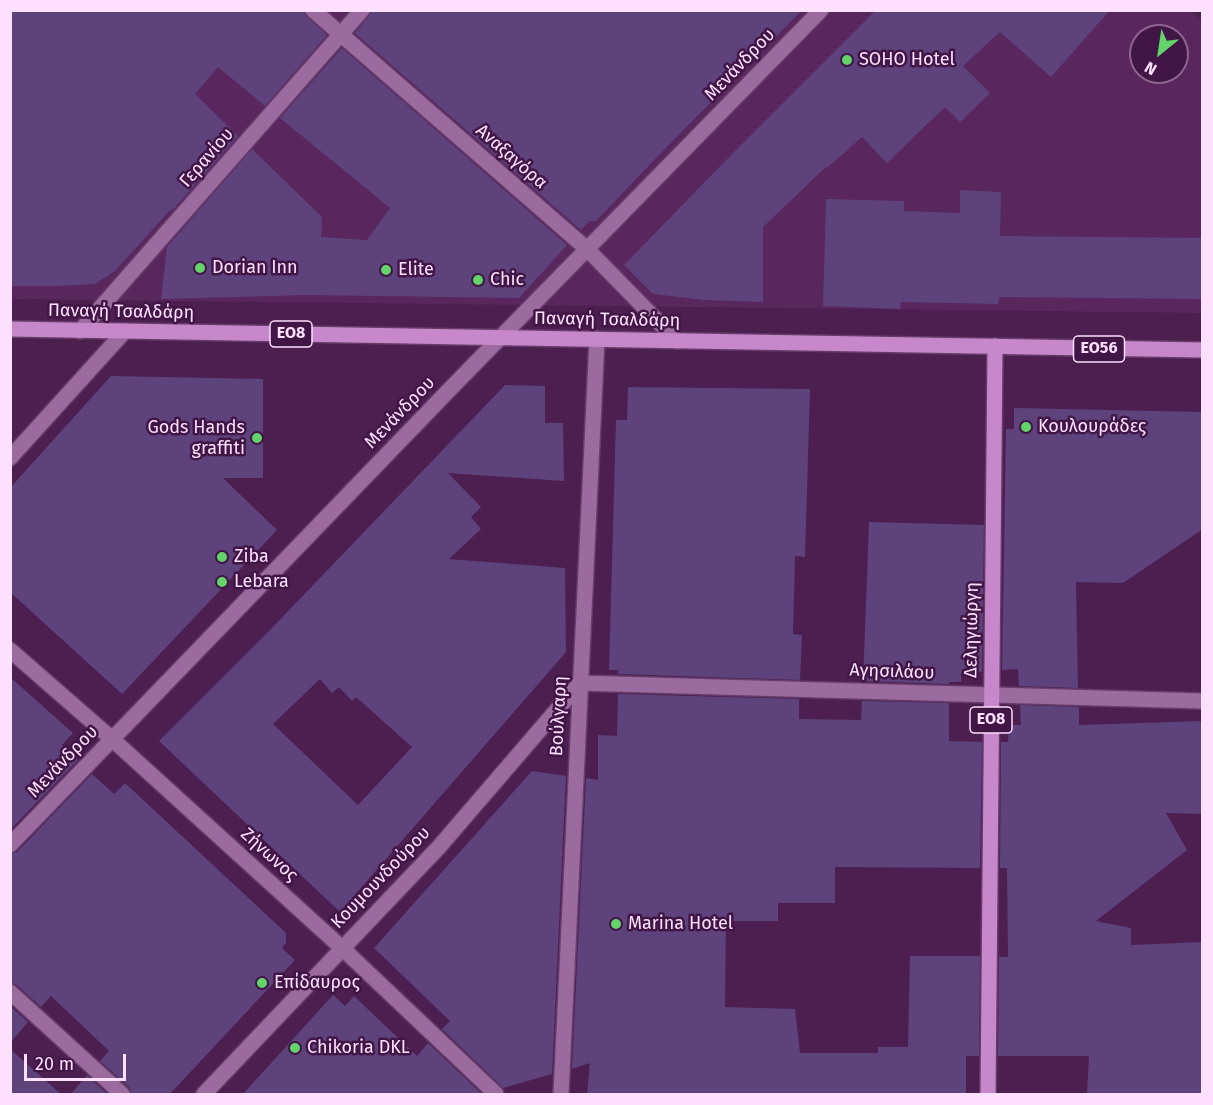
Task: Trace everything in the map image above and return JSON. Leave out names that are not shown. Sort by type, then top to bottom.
[{"type":"main road","name":"Παναγή Τσαλδάρη","points":[[10,330],[1203,350]]},
{"type":"main road","name":"Δεληγιώργη","points":[[988,1095],[995,346]]},
{"type":"street","name":"Αναξαγόρα","points":[[313,10],[587,249],[677,341]]},
{"type":"street","name":"Γερανίου","points":[[80,331],[363,10]]},
{"type":"street","name":"Μενάνδρου","points":[[10,845],[821,10]]},
{"type":"street","points":[[10,458],[125,331]]},
{"type":"street","name":"Βούλγαρη","points":[[561,1095],[597,339]]},
{"type":"street","name":"Ζήνωνος","points":[[10,650],[342,948],[496,1095]]},
{"type":"street","name":"Αγησιλάου","points":[[580,683],[1203,701]]},
{"type":"street","name":"Κουμουνδούρου","points":[[204,1095],[440,847],[580,683]]},
{"type":"street","points":[[10,992],[122,1095]]},
{"type":"shaded area","points":[[1191,10],[1202,21],[1202,313],[11,299],[11,11]]},
{"type":"building","points":[[10,10],[304,10],[307,17],[327,35],[265,106],[218,67],[195,94],[238,136],[115,271],[95,284],[10,286]]},
{"type":"building","points":[[372,10],[802,10],[596,221],[589,221],[581,230],[355,33]]},
{"type":"building","points":[[876,10],[1110,10],[1051,77],[1000,32],[963,66],[990,93],[960,122],[945,107],[887,163],[862,137],[827,168],[827,166],[763,227],[763,302],[704,300],[653,294],[624,265]]},
{"type":"building","points":[[342,48],[567,245],[519,298],[306,295],[161,299],[167,247],[252,149],[322,217],[321,237],[367,240],[390,208],[280,118]]},
{"type":"building","points":[[960,190],[1001,192],[1000,236],[1203,238],[1203,299],[999,297],[998,304],[901,302],[900,309],[823,306],[826,199],[904,201],[904,211],[960,213]]},
{"type":"building","points":[[111,376],[263,379],[263,478],[223,478],[277,530],[122,694],[10,592],[10,488]]},
{"type":"building","points":[[505,385],[545,386],[545,423],[563,423],[564,481],[448,473],[481,507],[471,517],[481,529],[449,559],[565,568],[566,652],[340,912],[159,741],[270,630]],"holes":[[[320,679],[332,693],[339,687],[352,701],[356,697],[412,747],[358,805],[273,724]]]},
{"type":"building","points":[[628,387],[810,389],[805,557],[795,556],[793,634],[802,635],[800,680],[618,674],[618,670],[609,670],[616,420],[627,420]]},
{"type":"building","points":[[1014,408],[1203,412],[1203,529],[1123,583],[1076,582],[1078,688],[1019,686],[1018,669],[1002,670],[1006,429],[1014,429]]},
{"type":"building","points":[[869,522],[984,525],[982,672],[961,673],[961,682],[949,682],[949,684],[863,681]]},
{"type":"building","points":[[10,677],[73,733],[62,745],[78,760],[10,830]]},
{"type":"building","points":[[618,694],[799,699],[799,719],[861,720],[862,701],[949,703],[949,741],[982,742],[980,868],[835,867],[835,903],[778,903],[778,921],[726,921],[725,1007],[795,1009],[800,1053],[878,1053],[878,1047],[908,1047],[910,956],[980,956],[979,1056],[966,1056],[966,1095],[587,1095],[590,1063],[572,1069],[586,778],[598,780],[598,735],[617,736]]},
{"type":"building","points":[[1020,705],[1079,707],[1079,725],[1203,721],[1203,814],[1166,813],[1187,850],[1096,921],[1131,928],[1131,945],[1203,942],[1203,1095],[1087,1095],[1089,1056],[998,1056],[999,957],[1008,957],[1007,868],[1000,868],[1001,742],[1008,742],[1009,725],[1021,725]]},
{"type":"building","points":[[532,771],[566,776],[552,1074],[503,1088],[442,1029],[450,1021],[374,948]]},
{"type":"building","points":[[92,774],[114,794],[125,783],[286,933],[286,943],[282,948],[295,960],[169,1095],[132,1095],[129,1087],[100,1061],[109,1051],[51,996],[41,1007],[17,985],[10,982],[10,854],[17,852]]},
{"type":"building","points":[[333,995],[345,1006],[354,996],[417,1056],[428,1043],[482,1094],[242,1095]]},
{"type":"building","points":[[10,1006],[28,1022],[10,1043]]},
{"type":"building","points":[[10,1049],[62,1095],[10,1095]]},
{"type":"building","points":[[87,1075],[108,1095],[70,1095]]},
{"type":"place","name":"SOHO Hotel","points":[[847,60]]},
{"type":"place","name":"Dorian Inn","points":[[200,268]]},
{"type":"place","name":"Elite","points":[[386,270]]},
{"type":"place","name":"Chic","points":[[478,280]]},
{"type":"place","name":"Κουλουράδες","points":[[1026,427]]},
{"type":"place","name":"Gods Hands graffiti","points":[[257,438]]},
{"type":"place","name":"Ziba","points":[[222,557]]},
{"type":"place","name":"Lebara","points":[[222,582]]},
{"type":"place","name":"Marina Hotel","points":[[616,924]]},
{"type":"place","name":"Επίδαυρος","points":[[262,983]]},
{"type":"place","name":"Chikoria DKL","points":[[295,1048]]}]
